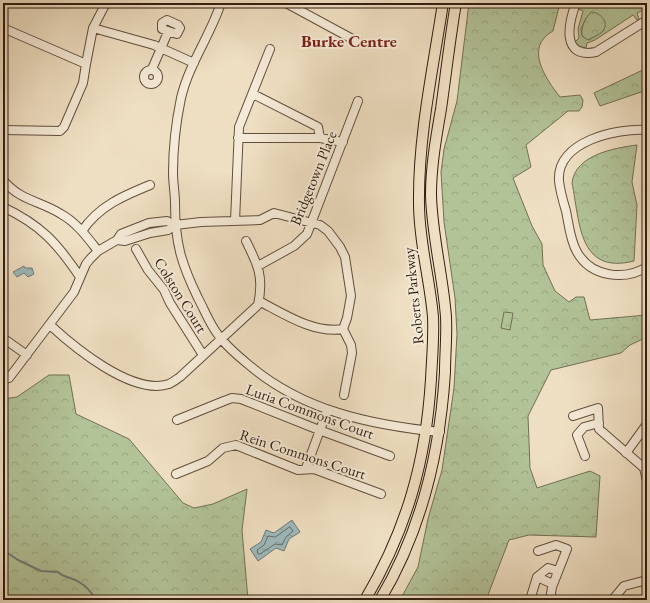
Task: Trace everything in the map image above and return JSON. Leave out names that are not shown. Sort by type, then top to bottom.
[{"type":"main road","name":"Roberts Parkway","points":[[365,600],[382,571],[406,514],[422,458],[427,431],[433,350],[433,319],[421,232],[419,182],[423,135],[443,3]]},
{"type":"main road","name":"Roberts Parkway","points":[[380,600],[399,564],[419,518],[430,483],[440,432],[446,319],[431,194],[435,150],[456,3]]},
{"type":"street","points":[[3,130],[60,131],[64,127],[83,83],[93,28],[106,3]]},
{"type":"street","points":[[221,3],[208,36],[194,63],[182,96],[176,131],[173,172],[175,225],[180,257],[212,326],[221,339],[237,356],[263,377],[285,391],[327,411],[383,425],[440,432]]},
{"type":"street","points":[[286,3],[358,42]]},
{"type":"street","points":[[576,3],[568,30],[570,43],[586,54],[596,52],[647,20]]},
{"type":"street","points":[[3,28],[86,64]]},
{"type":"street","points":[[93,28],[162,48],[194,63]]},
{"type":"street","points":[[152,69],[168,32]]},
{"type":"street","points":[[235,221],[239,126],[270,49]]},
{"type":"street","points":[[253,94],[318,127],[320,138]]},
{"type":"street","name":"Bridgetown Place","points":[[258,266],[294,246],[307,234],[358,101]]},
{"type":"street","points":[[647,130],[620,131],[586,141],[572,150],[562,165],[559,180],[571,237],[578,253],[587,265],[600,272],[615,275],[630,274],[647,267]]},
{"type":"street","points":[[238,138],[320,138],[343,142]]},
{"type":"street","points":[[3,180],[21,196],[62,214],[82,231],[98,251]]},
{"type":"street","points":[[82,231],[89,221],[101,210],[117,199],[150,185]]},
{"type":"street","points":[[3,207],[18,214],[45,232],[55,242],[80,277]]},
{"type":"street","points":[[3,379],[9,378],[50,325],[74,292],[86,264],[98,251],[117,240],[121,234],[149,224],[167,221],[175,225],[201,222],[260,220],[274,213],[312,222],[328,231],[345,257],[351,296],[347,318],[342,329]]},
{"type":"street","points":[[50,325],[109,370],[140,383],[156,385],[169,384],[180,377],[235,324],[252,311],[259,301],[261,276],[246,241]]},
{"type":"street","name":"Colston Court","points":[[136,248],[148,270],[164,290],[170,303],[203,355]]},
{"type":"street","points":[[259,301],[297,320],[324,330],[342,329]]},
{"type":"street","points":[[342,329],[352,345],[352,353],[344,395]]},
{"type":"street","points":[[3,338],[27,355]]},
{"type":"street","name":"Luria Commons Court","points":[[176,420],[232,398],[241,399],[390,456]]},
{"type":"street","points":[[573,416],[598,408],[599,429],[644,468],[647,481]]},
{"type":"street","points":[[306,468],[327,411]]},
{"type":"street","points":[[585,456],[577,434],[584,427],[598,423]]},
{"type":"street","points":[[626,453],[647,424]]},
{"type":"street","name":"Rein Commons Court","points":[[176,474],[208,461],[223,448],[236,445],[298,470],[306,468],[314,469],[381,494]]},
{"type":"street","points":[[538,551],[556,545],[567,550],[553,584],[550,600]]},
{"type":"street","points":[[530,600],[537,577],[548,568],[558,571]]},
{"type":"street","points":[[537,577],[553,584]]},
{"type":"street","points":[[617,600],[614,598],[624,586],[643,581]]},
{"type":"green space","points":[[469,3],[560,3],[553,31],[544,38],[540,45],[540,63],[548,81],[560,97],[580,95],[583,100],[582,107],[579,111],[568,111],[526,145],[531,167],[513,178],[532,226],[542,244],[543,265],[555,291],[569,302],[576,297],[584,297],[590,320],[647,315],[647,337],[630,345],[621,353],[551,370],[528,416],[530,468],[537,488],[590,471],[600,476],[596,537],[529,535],[509,540],[486,600],[400,600],[418,567],[428,519],[442,470],[454,388],[457,334],[455,298],[444,222],[441,172],[444,149],[457,101]]},
{"type":"green space","points":[[580,3],[647,3],[647,8],[637,13],[639,19],[637,20],[633,15],[595,40],[587,43],[586,48],[579,46],[575,42],[579,38],[578,29],[583,11],[578,9]],"holes":[[[586,18],[604,30],[589,40],[582,36],[581,29]]]},
{"type":"green space","points":[[591,12],[600,15],[604,20],[605,26],[603,31],[588,40],[582,36],[582,29],[585,20]]},
{"type":"green space","points":[[647,68],[647,90],[600,106],[594,93]]},
{"type":"green space","points":[[637,145],[632,182],[637,205],[634,261],[616,263],[602,260],[592,253],[585,242],[580,229],[572,183],[575,173],[588,159],[607,151]]},
{"type":"green space","points":[[504,312],[513,313],[510,330],[501,328]]},
{"type":"green space","points":[[49,375],[69,375],[76,414],[129,439],[183,503],[194,508],[213,504],[247,489],[242,530],[248,600],[3,600],[3,399],[17,397]]},
{"type":"water","points":[[24,266],[25,268],[32,268],[34,274],[28,277],[24,273],[17,277],[13,272]]},
{"type":"water","points":[[292,520],[300,532],[289,539],[284,551],[276,548],[258,561],[250,549],[261,542],[266,530],[274,533]]},
{"type":"waterway","points":[[3,550],[18,560],[41,571],[58,572],[76,580],[91,592],[96,600]]},
{"type":"district","name":"Burke Centre","points":[[349,41]]}]
